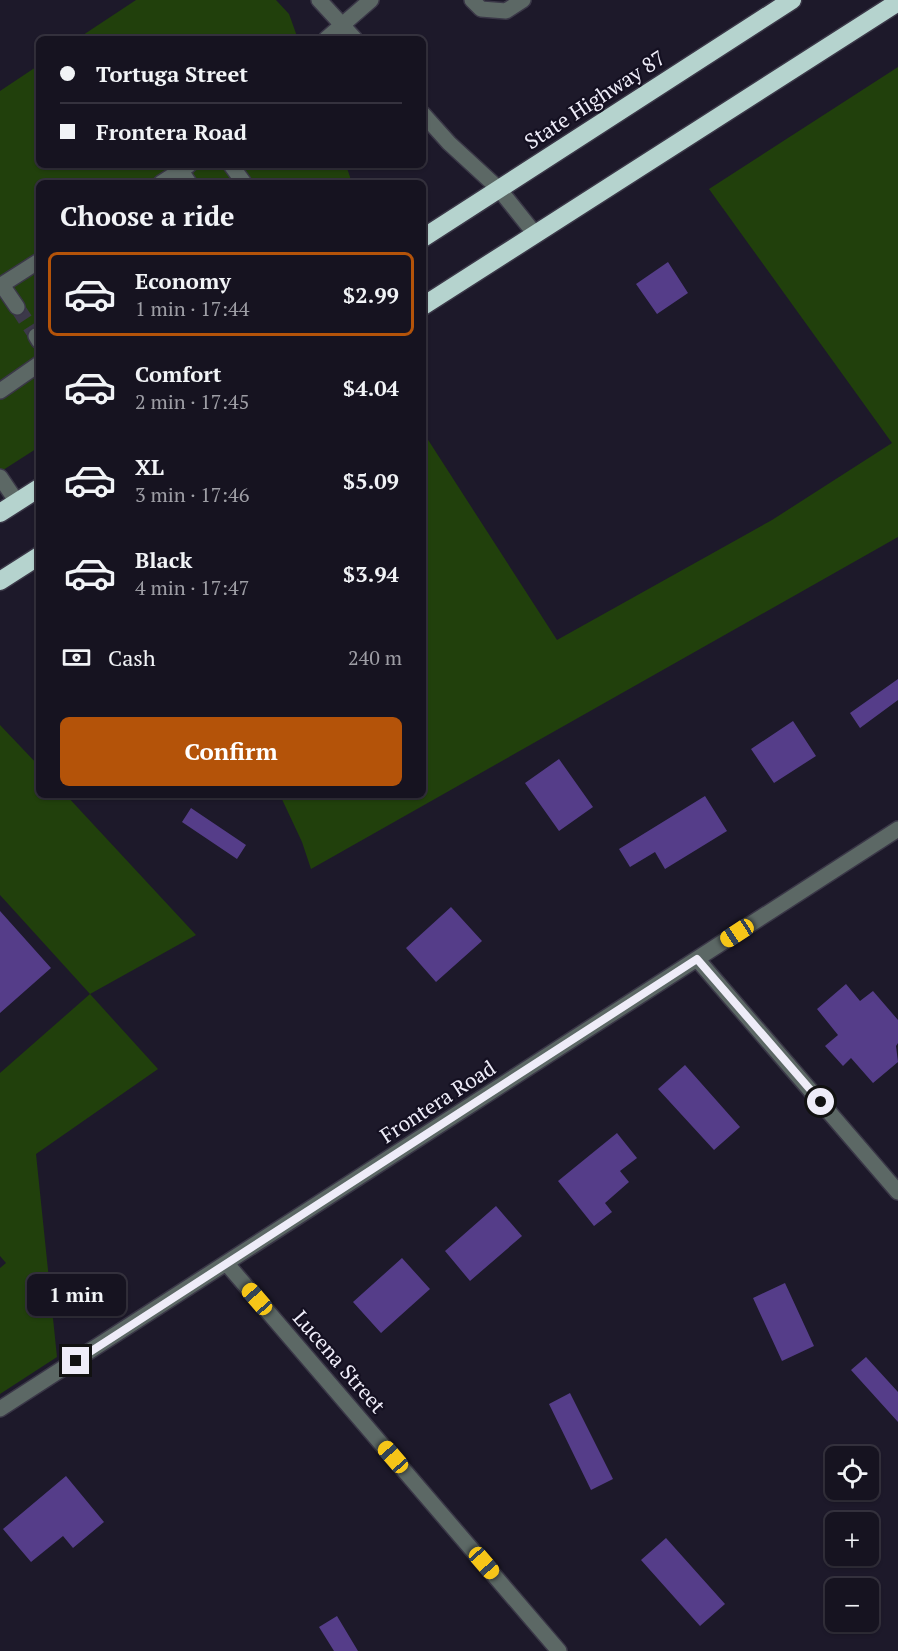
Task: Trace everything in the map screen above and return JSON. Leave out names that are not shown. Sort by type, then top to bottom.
[{"type":"highway","name":"State Highway 87","points":[[426,236],[792,0]]},
{"type":"highway","points":[[426,304],[898,2]]},
{"type":"highway","points":[[0,513],[36,490]]},
{"type":"highway","points":[[0,581],[36,558]]},
{"type":"street","points":[[319,0],[352,36]]},
{"type":"street","points":[[329,36],[371,0]]},
{"type":"street","points":[[472,0],[481,9],[506,11],[524,0]]},
{"type":"street","points":[[426,117],[449,143],[499,189],[535,234]]},
{"type":"street","points":[[166,180],[184,171]]},
{"type":"street","points":[[17,307],[1,286],[36,269]]},
{"type":"street","points":[[0,391],[36,366]]},
{"type":"street","points":[[0,477],[17,502]]},
{"type":"street","name":"Frontera Road","points":[[0,1410],[898,829]]},
{"type":"street","points":[[697,959],[898,1192]]},
{"type":"street","name":"Lucena Street","points":[[227,1264],[559,1651]]},
{"type":"green space","points":[[136,0],[276,0],[289,14],[297,36],[82,36]]},
{"type":"green space","points":[[36,67],[36,168],[347,168],[351,180],[36,180],[36,449],[0,472],[0,91]]},
{"type":"green space","points":[[898,67],[898,537],[311,869],[302,842],[281,798],[426,798],[426,437],[557,640],[772,520],[892,443],[709,189]]},
{"type":"green space","points":[[0,725],[36,763],[36,798],[69,798],[196,935],[90,994],[0,895]]},
{"type":"green space","points":[[90,994],[158,1069],[36,1154],[57,1357],[0,1394],[0,1268],[6,1263],[0,1256],[0,1073]]},
{"type":"building","points":[[668,262],[688,293],[657,314],[636,284]]},
{"type":"building","points":[[898,679],[898,700],[860,728],[850,713]]},
{"type":"building","points":[[793,721],[816,756],[774,783],[751,749]]},
{"type":"building","points":[[559,759],[593,807],[559,831],[525,783]]},
{"type":"building","points":[[705,796],[727,831],[665,869],[655,852],[630,867],[619,849]]},
{"type":"building","points":[[191,808],[246,845],[237,859],[182,822]]},
{"type":"building","points":[[451,907],[482,941],[436,982],[406,948]]},
{"type":"building","points":[[0,911],[51,968],[0,1013]]},
{"type":"building","points":[[846,984],[860,1001],[873,991],[898,1020],[896,1046],[898,1062],[873,1083],[851,1058],[843,1066],[825,1046],[838,1035],[817,1009]]},
{"type":"building","points":[[685,1065],[740,1127],[714,1150],[658,1089]]},
{"type":"building","points":[[617,1133],[637,1158],[620,1171],[629,1182],[605,1203],[612,1212],[594,1226],[558,1181]]},
{"type":"building","points":[[496,1206],[522,1236],[470,1281],[445,1251]]},
{"type":"building","points":[[402,1258],[430,1289],[381,1333],[353,1302]]},
{"type":"building","points":[[785,1283],[814,1346],[782,1361],[753,1298]]},
{"type":"building","points":[[866,1357],[898,1392],[898,1422],[851,1370]]},
{"type":"building","points":[[570,1393],[613,1479],[591,1490],[549,1404]]},
{"type":"building","points":[[66,1476],[104,1522],[73,1548],[63,1536],[31,1562],[3,1529]]},
{"type":"building","points":[[666,1538],[725,1604],[700,1626],[641,1560]]},
{"type":"building","points":[[337,1616],[358,1651],[334,1651],[319,1627]]},
{"type":"tunnel","points":[[17,307],[36,336]]},
{"type":"route","points":[[76,1361],[697,959],[821,1102]]}]
